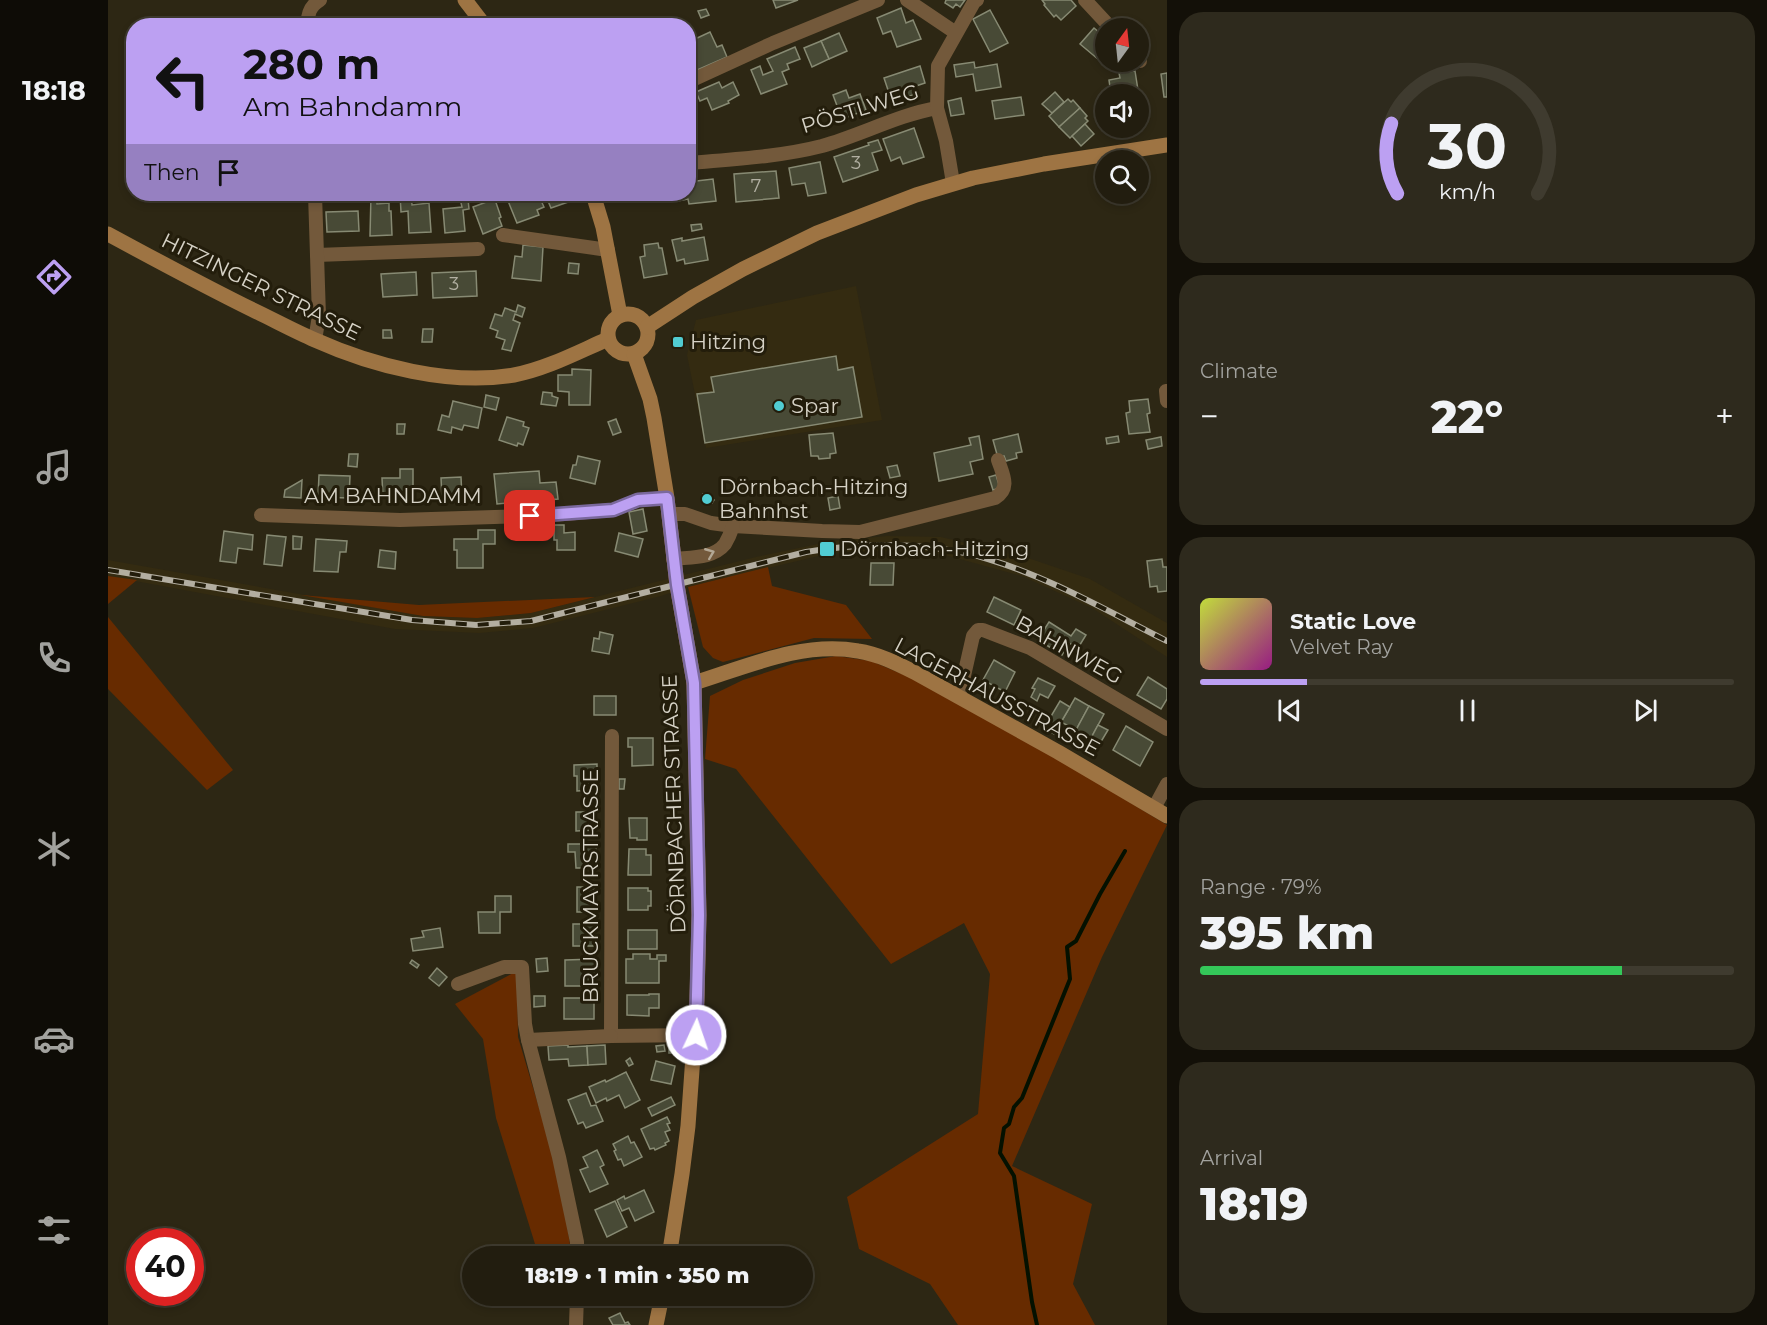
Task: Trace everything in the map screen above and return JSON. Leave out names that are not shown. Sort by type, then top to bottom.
[{"type":"street","points":[[309,18],[309,11],[320,0]]},
{"type":"street","points":[[465,0],[479,18]]},
{"type":"street","points":[[696,78],[878,0]]},
{"type":"street","points":[[907,0],[956,33]]},
{"type":"street","points":[[953,183],[946,141],[937,108],[938,66],[977,0]]},
{"type":"street","points":[[1085,0],[1102,18]]},
{"type":"street","name":"PÖSTLWEG","points":[[696,162],[770,155],[823,146],[910,114],[937,108]]},
{"type":"street","points":[[647,327],[712,285],[817,233],[916,195],[953,183],[1044,164],[1167,146]]},
{"type":"street","points":[[315,201],[319,316],[315,340]]},
{"type":"street","points":[[595,201],[608,250],[620,315]]},
{"type":"street","name":"HITZINGER STRASSE","points":[[108,234],[172,270],[315,340],[355,356],[424,373],[461,378],[488,378],[516,374],[544,366],[608,339]]},
{"type":"street","points":[[503,235],[608,250]]},
{"type":"street","points":[[317,255],[478,249]]},
{"type":"street","points":[[627,313],[639,317],[647,327],[648,336],[645,345],[634,354],[620,353],[612,348],[607,333],[611,322],[620,315],[627,313]]},
{"type":"street","name":"DÖRNBACHER STRASSE","points":[[634,354],[650,399],[654,418],[667,498],[673,559],[694,683],[699,915],[696,1035],[683,1165],[671,1246]]},
{"type":"street","points":[[669,514],[685,514],[711,523],[733,526],[831,532],[868,530],[995,498],[1002,493],[1004,487],[998,460]]},
{"type":"street","name":"AM BAHNDAMM","points":[[261,515],[400,520],[552,515],[613,510],[638,500],[667,498]]},
{"type":"street","points":[[673,559],[700,556],[718,550],[725,544],[733,526]]},
{"type":"street","name":"BAHNWEG","points":[[957,696],[961,689],[973,636],[978,630],[983,630],[1030,648],[1167,729]]},
{"type":"street","name":"LAGERHAUSSTRASSE","points":[[694,683],[795,653],[818,649],[860,651],[892,661],[1161,812]]},
{"type":"street","name":"BRUCKMAYRSTRASSE","points":[[611,1036],[612,736]]},
{"type":"street","points":[[1161,812],[1167,784]]},
{"type":"street","points":[[458,984],[504,967],[522,967],[528,1040],[559,1157],[577,1246]]},
{"type":"street","points":[[528,1040],[559,1037],[696,1035]]},
{"type":"street","points":[[576,1306],[576,1325]]},
{"type":"street","points":[[656,1325],[660,1306]]},
{"type":"shaded area","points":[[856,286],[882,420],[706,448],[687,355],[696,320]]},
{"type":"shaded area","points":[[888,536],[941,537],[1031,559],[1090,579],[1167,623],[1167,657],[1092,608],[1022,576],[945,555],[905,550],[831,553],[688,587],[533,628],[479,633],[395,629],[108,576],[108,560],[423,616],[477,618],[531,613],[756,557],[832,541]]},
{"type":"shaded area","points":[[768,567],[772,586],[846,605],[872,639],[814,638],[723,662],[713,658],[703,647],[688,587]]},
{"type":"shaded area","points":[[108,576],[137,580],[108,604]]},
{"type":"shaded area","points":[[301,595],[419,605],[595,597],[531,613],[477,618],[423,616]]},
{"type":"shaded area","points":[[108,617],[233,770],[207,790],[108,689]]},
{"type":"shaded area","points":[[836,656],[871,661],[909,677],[1073,768],[1167,825],[1102,957],[1012,1166],[1092,1204],[1073,1284],[1095,1325],[958,1325],[930,1284],[859,1249],[847,1197],[978,1114],[990,974],[964,923],[891,964],[736,769],[705,759],[710,696],[743,680],[795,663]]},
{"type":"shaded area","points":[[517,971],[518,1037],[559,1175],[570,1246],[536,1246],[496,1118],[483,1039],[455,1004]]},
{"type":"building","points":[[773,0],[798,0],[776,8]]},
{"type":"building","points":[[946,0],[965,0],[960,7],[956,4],[953,8],[945,3]]},
{"type":"building","points":[[1042,0],[1071,0],[1076,6],[1061,20],[1056,15],[1054,17]]},
{"type":"building","points":[[901,8],[906,23],[913,20],[921,39],[897,47],[891,31],[883,34],[877,18]]},
{"type":"building","points":[[706,9],[709,15],[701,18],[698,11]]},
{"type":"building","points":[[990,10],[1008,43],[990,52],[973,19]]},
{"type":"building","points":[[1094,28],[1095,29],[1095,57],[1080,44]]},
{"type":"building","points":[[710,32],[717,47],[722,45],[727,57],[696,71],[696,39]]},
{"type":"building","points":[[839,33],[847,51],[829,59],[821,41]]},
{"type":"building","points":[[821,41],[829,59],[812,67],[804,48]]},
{"type":"building","points":[[795,47],[800,59],[787,64],[789,69],[782,72],[787,84],[761,94],[751,70],[760,66],[763,75],[773,71],[767,59]]},
{"type":"building","points":[[974,62],[975,68],[997,64],[1001,87],[976,91],[973,74],[956,77],[954,65]]},
{"type":"building","points":[[920,66],[925,83],[913,87],[916,94],[892,102],[884,78]]},
{"type":"building","points":[[1135,72],[1137,84],[1110,84],[1109,80],[1120,78],[1119,73]]},
{"type":"building","points":[[1167,73],[1167,97],[1164,97],[1161,74]]},
{"type":"building","points":[[719,82],[722,88],[733,82],[739,95],[728,101],[729,103],[712,110],[707,98],[700,101],[696,92]]},
{"type":"building","points":[[846,90],[849,98],[860,94],[866,110],[842,119],[833,95]]},
{"type":"building","points":[[1055,92],[1064,102],[1052,113],[1042,104]]},
{"type":"building","points":[[1021,97],[1024,115],[995,119],[992,101]]},
{"type":"building","points":[[961,98],[964,114],[951,116],[948,101]]},
{"type":"building","points":[[1068,99],[1071,102],[1073,100],[1080,108],[1059,127],[1049,116]]},
{"type":"building","points":[[1080,108],[1088,121],[1070,138],[1059,127]]},
{"type":"building","points":[[1085,124],[1094,134],[1081,146],[1072,136]]},
{"type":"building","points":[[914,128],[924,157],[903,164],[900,157],[891,161],[883,139]]},
{"type":"building","points":[[878,140],[882,150],[872,153],[878,170],[843,182],[834,157]]},
{"type":"building","points":[[820,162],[826,193],[808,196],[805,183],[792,185],[789,168]]},
{"type":"building","points":[[776,171],[779,198],[736,202],[734,174]]},
{"type":"building","points":[[713,179],[716,201],[689,204],[688,201],[696,201],[696,181]]},
{"type":"building","points":[[371,201],[377,201],[377,204],[389,203],[392,235],[370,236]]},
{"type":"building","points":[[400,201],[412,201],[412,205],[429,203],[431,232],[409,233],[408,211],[401,212]]},
{"type":"building","points":[[461,201],[468,201],[469,209],[463,210],[465,231],[445,233],[443,209],[462,207]]},
{"type":"building","points":[[495,201],[502,226],[483,234],[473,207]]},
{"type":"building","points":[[508,201],[541,201],[544,207],[537,210],[539,215],[517,223]]},
{"type":"building","points":[[548,201],[571,201],[551,208]]},
{"type":"building","points":[[358,211],[359,231],[327,232],[326,212]]},
{"type":"building","points":[[701,224],[702,229],[692,231],[691,225]]},
{"type":"building","points":[[704,237],[708,260],[685,264],[684,259],[677,261],[672,240],[682,238],[682,241]]},
{"type":"building","points":[[658,243],[659,248],[662,248],[667,274],[644,278],[640,257],[645,256],[644,245]]},
{"type":"building","points":[[523,245],[543,247],[541,281],[512,278],[515,256],[522,257]]},
{"type":"building","points":[[569,263],[579,264],[578,274],[568,273]]},
{"type":"building","points":[[476,271],[477,296],[433,298],[432,273]]},
{"type":"building","points":[[416,272],[417,295],[383,297],[381,274]]},
{"type":"building","points":[[518,305],[525,308],[522,317],[515,314],[513,320],[520,323],[511,351],[502,349],[505,340],[496,337],[498,331],[490,328],[495,314],[502,316],[505,308],[516,312]]},
{"type":"building","points":[[423,329],[433,329],[432,342],[422,342]]},
{"type":"building","points":[[383,330],[391,330],[392,338],[383,338]]},
{"type":"building","name":"Spar","points":[[836,356],[838,370],[853,367],[862,417],[705,443],[697,394],[714,392],[711,377]]},
{"type":"building","points":[[572,369],[591,370],[590,405],[569,405],[569,392],[558,391],[558,375],[572,375]]},
{"type":"building","points":[[543,392],[552,393],[552,396],[558,398],[556,406],[541,404]]},
{"type":"building","points":[[486,395],[499,398],[496,410],[484,407]]},
{"type":"building","points":[[1148,399],[1150,413],[1147,414],[1150,432],[1129,434],[1126,413],[1130,412],[1129,401]]},
{"type":"building","points":[[453,401],[482,408],[478,428],[464,425],[462,430],[452,427],[451,433],[438,430],[442,415],[449,417]]},
{"type":"building","points":[[507,417],[524,422],[523,426],[529,428],[523,445],[518,443],[517,446],[499,440]]},
{"type":"building","points":[[616,419],[621,432],[613,435],[608,422]]},
{"type":"building","points":[[397,424],[405,424],[404,434],[397,434]]},
{"type":"building","points":[[833,433],[836,453],[830,454],[830,458],[819,459],[818,456],[811,456],[809,435]]},
{"type":"building","points":[[1018,434],[1022,452],[1016,453],[1017,458],[1006,461],[1004,456],[998,458],[993,440]]},
{"type":"building","points":[[979,436],[983,459],[970,462],[973,474],[939,481],[934,453],[971,445],[969,438]]},
{"type":"building","points":[[1118,436],[1119,442],[1107,444],[1106,438]]},
{"type":"building","points":[[1161,437],[1162,446],[1148,449],[1146,440]]},
{"type":"building","points":[[349,454],[358,454],[357,467],[348,466]]},
{"type":"building","points":[[578,456],[600,461],[595,484],[570,478]]},
{"type":"building","points":[[897,465],[900,476],[890,478],[887,467]]},
{"type":"building","points":[[400,469],[413,469],[413,497],[383,498],[382,478],[400,478]]},
{"type":"building","points":[[539,471],[540,483],[556,482],[558,499],[538,501],[537,491],[518,493],[519,502],[497,504],[494,474]]},
{"type":"building","points":[[319,475],[350,476],[349,498],[318,497]]},
{"type":"building","points":[[996,475],[1000,488],[993,490],[989,477]]},
{"type":"building","points":[[461,477],[462,497],[442,498],[441,478]]},
{"type":"building","points":[[302,480],[301,498],[284,497],[285,490]]},
{"type":"building","name":"Dörnbach-Hitzing Bahnhst","points":[[703,494],[714,500],[712,503],[702,497]]},
{"type":"building","points":[[838,496],[840,508],[830,510],[828,498]]},
{"type":"building","points":[[643,509],[647,531],[633,534],[629,512]]},
{"type":"building","points":[[554,525],[564,525],[564,533],[575,532],[575,550],[557,550]]},
{"type":"building","points":[[478,530],[495,530],[495,544],[483,544],[483,568],[457,568],[457,550],[454,550],[454,539],[478,539]]},
{"type":"building","points":[[224,531],[253,535],[252,550],[238,548],[236,563],[220,561]]},
{"type":"building","points":[[619,533],[643,539],[638,557],[615,551]]},
{"type":"building","points":[[267,535],[286,537],[282,566],[264,564]]},
{"type":"building","points":[[293,536],[302,537],[301,549],[293,549]]},
{"type":"building","points":[[316,539],[347,541],[346,552],[340,552],[338,572],[314,571]]},
{"type":"building","points":[[380,550],[396,552],[395,569],[378,567]]},
{"type":"building","points":[[1162,559],[1163,567],[1167,567],[1167,591],[1158,592],[1157,586],[1150,587],[1147,561]]},
{"type":"building","points":[[871,563],[894,563],[893,585],[870,585]]},
{"type":"building","points":[[994,597],[1021,610],[1014,625],[987,612]]},
{"type":"building","points":[[1049,622],[1071,636],[1076,629],[1086,635],[1078,648],[1069,643],[1062,655],[1040,641],[1040,636]]},
{"type":"building","points":[[600,632],[613,635],[609,654],[592,651],[594,638],[599,639]]},
{"type":"building","points":[[994,660],[1015,672],[1005,692],[983,680]]},
{"type":"building","points":[[1148,677],[1167,689],[1167,699],[1161,709],[1137,695]]},
{"type":"building","points":[[1038,678],[1055,686],[1048,698],[1040,694],[1037,701],[1031,697],[1035,689],[1032,688]]},
{"type":"building","points":[[594,696],[616,696],[616,715],[594,715]]},
{"type":"building","points":[[1075,698],[1089,706],[1076,730],[1061,722]]},
{"type":"building","points":[[1060,701],[1070,707],[1054,734],[1044,728]]},
{"type":"building","points":[[1089,706],[1104,714],[1091,738],[1076,730]]},
{"type":"building","points":[[1098,725],[1108,730],[1099,745],[1090,740]]},
{"type":"building","points":[[1126,726],[1153,742],[1140,766],[1113,750]]},
{"type":"building","points":[[628,738],[653,738],[653,765],[632,766],[632,747],[628,747]]},
{"type":"building","points":[[597,764],[597,775],[593,775],[594,790],[577,791],[574,765]]},
{"type":"building","points":[[619,779],[625,779],[624,789],[619,789]]},
{"type":"building","points":[[576,812],[594,812],[595,830],[576,831]]},
{"type":"building","points":[[629,818],[647,818],[647,840],[630,838]]},
{"type":"building","points":[[674,839],[679,839],[680,847],[674,847]]},
{"type":"building","points":[[568,844],[581,844],[581,848],[596,847],[596,868],[576,868],[575,852],[568,852]]},
{"type":"building","points":[[629,849],[646,849],[646,855],[651,855],[651,875],[628,875]]},
{"type":"building","points":[[577,887],[594,887],[594,912],[577,912]]},
{"type":"building","points":[[628,888],[648,888],[648,891],[651,891],[651,906],[648,906],[648,910],[628,910]]},
{"type":"building","points":[[495,896],[511,896],[511,912],[500,912],[500,933],[479,933],[478,912],[495,912]]},
{"type":"building","points":[[573,924],[595,924],[594,946],[573,946]]},
{"type":"building","points":[[440,928],[443,947],[413,951],[411,939],[424,937],[422,931]]},
{"type":"building","points":[[628,930],[657,930],[657,949],[628,949]]},
{"type":"building","points":[[633,954],[650,954],[650,959],[657,959],[657,955],[666,955],[666,961],[659,961],[659,983],[626,983],[626,959],[633,959]]},
{"type":"building","points":[[547,958],[548,971],[537,972],[536,959]]},
{"type":"building","points":[[595,959],[595,986],[565,986],[565,960]]},
{"type":"building","points":[[412,960],[419,965],[417,968],[410,963]]},
{"type":"building","points":[[437,968],[447,977],[439,986],[429,978]]},
{"type":"building","points":[[659,994],[659,1008],[649,1008],[649,1016],[627,1015],[627,995]]},
{"type":"building","points":[[534,996],[545,996],[545,1006],[534,1007]]},
{"type":"building","points":[[564,998],[594,998],[594,1019],[564,1019]]},
{"type":"building","points":[[568,1045],[568,1047],[587,1046],[588,1065],[569,1066],[568,1059],[549,1060],[548,1046]]},
{"type":"building","points":[[605,1045],[606,1064],[588,1065],[587,1046]]},
{"type":"building","points":[[664,1045],[665,1051],[657,1052],[656,1046]]},
{"type":"building","points":[[669,1045],[677,1045],[678,1053],[669,1053]]},
{"type":"building","points":[[630,1058],[633,1064],[629,1066],[626,1061]]},
{"type":"building","points":[[656,1061],[675,1066],[671,1084],[651,1080]]},
{"type":"building","points":[[626,1072],[640,1100],[625,1108],[619,1095],[596,1103],[589,1087]]},
{"type":"building","points":[[586,1093],[591,1106],[596,1105],[603,1121],[586,1128],[583,1122],[578,1124],[568,1100]]},
{"type":"building","points":[[671,1097],[675,1105],[652,1116],[648,1108]]},
{"type":"building","points":[[667,1117],[670,1130],[665,1132],[669,1141],[655,1150],[650,1149],[641,1129]]},
{"type":"building","points":[[628,1136],[642,1157],[624,1166],[621,1159],[618,1160],[613,1144]]},
{"type":"building","points":[[597,1150],[604,1165],[600,1167],[608,1184],[590,1192],[580,1170],[588,1167],[583,1157]]},
{"type":"building","points":[[644,1190],[654,1212],[635,1221],[629,1208],[622,1211],[617,1200],[624,1196],[625,1199]]},
{"type":"building","points":[[615,1201],[627,1227],[607,1237],[595,1210]]},
{"type":"building","points":[[620,1313],[625,1323],[628,1322],[630,1325],[613,1325],[609,1318]]},
{"type":"waterway","points":[[1037,1325],[1014,1176],[1000,1153],[1004,1128],[1009,1124],[1014,1107],[1022,1098],[1070,979],[1067,947],[1076,941],[1125,851]]},
{"type":"railway","points":[[108,570],[412,620],[476,625],[531,621],[806,552],[852,546],[898,545],[966,553],[1011,567],[1079,596],[1167,641]]},
{"type":"place","name":"Hitzing","points":[[678,342]]},
{"type":"place","name":"Spar","points":[[779,406]]},
{"type":"place","name":"Dörnbach-Hitzing Bahnhst","points":[[707,499]]},
{"type":"place","name":"Dörnbach-Hitzing","points":[[827,549]]},
{"type":"route","points":[[530,516],[600,512],[621,508],[647,498],[667,498],[673,559],[694,683],[699,915],[696,1035]]}]
